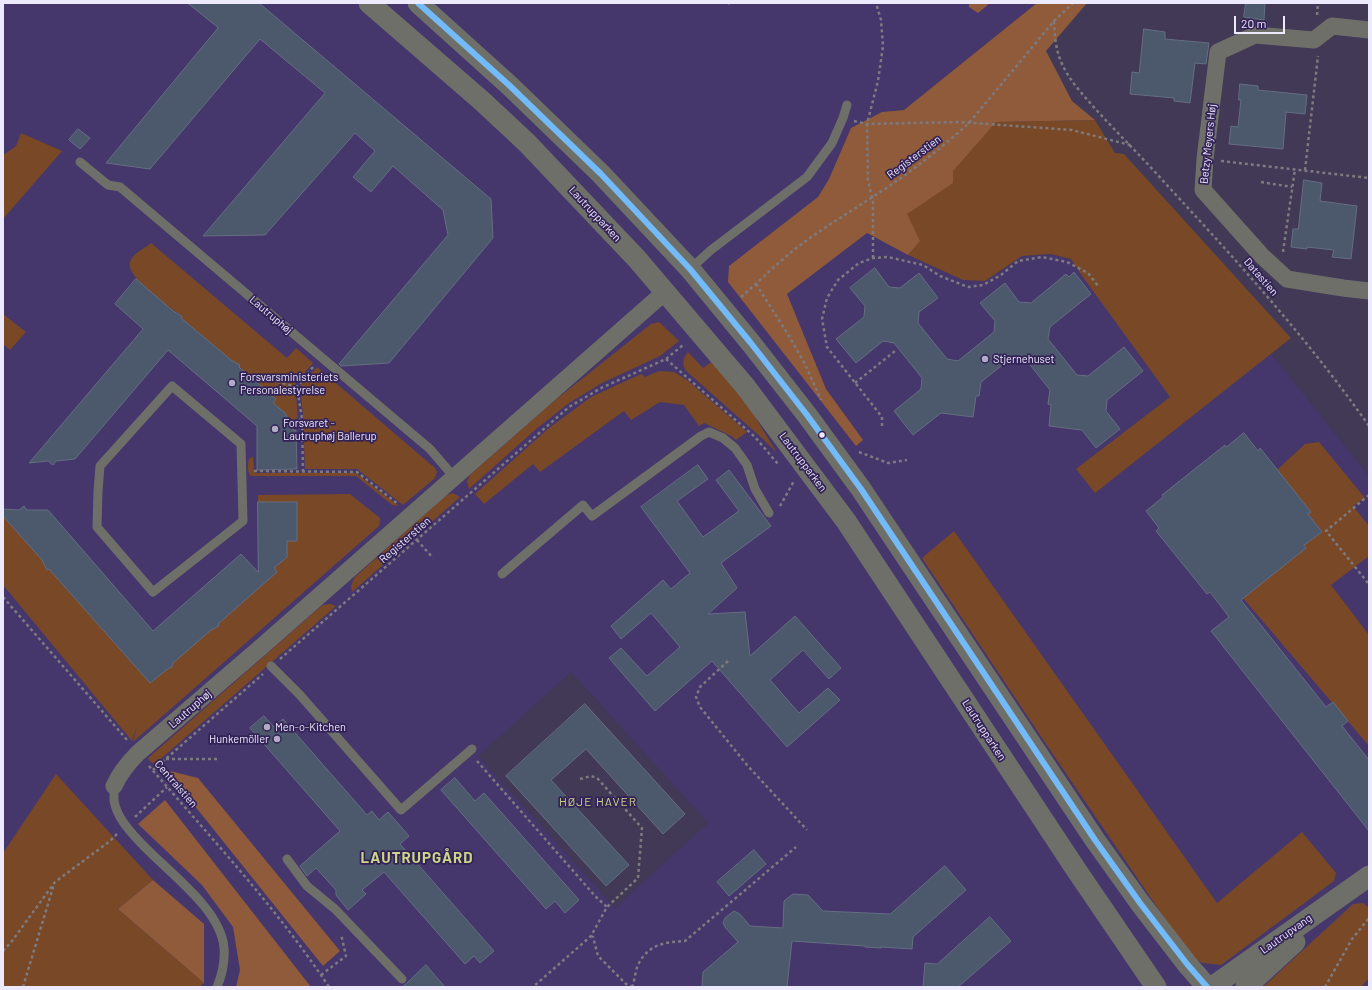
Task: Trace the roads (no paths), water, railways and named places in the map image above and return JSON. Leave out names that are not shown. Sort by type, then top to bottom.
[{"type":"street","name":"Lautrupparken","points":[[369,3],[482,101],[527,143],[666,291],[746,386],[797,470],[846,521],[880,570],[1076,871],[1156,987]]},
{"type":"street","points":[[418,3],[539,113],[601,174],[690,269],[759,354],[807,415],[861,489],[1095,840],[1145,909],[1187,964],[1207,987]]},
{"type":"street","name":"Betzy Meyers Høj","points":[[1369,30],[1332,26],[1314,40],[1255,35],[1218,52],[1205,159],[1203,190],[1262,256],[1287,279],[1369,291]]},
{"type":"street","name":"Lautruphøj","points":[[114,786],[127,764],[138,753],[690,269]]},
{"type":"street","name":"Lautrupvang","points":[[1212,987],[1365,879]]},
{"type":"street","name":"Lautrupvang","points":[[1246,987],[1365,879]]},
{"type":"lane","points":[[690,269],[711,250],[807,177],[832,143],[844,118],[847,105]]},
{"type":"lane","name":"Lautruphøj","points":[[80,162],[108,185],[120,187],[430,450],[454,477]]},
{"type":"lane","points":[[172,386],[241,444],[243,521],[153,592],[97,527],[98,491],[100,466],[172,386]]},
{"type":"lane","points":[[502,574],[583,505],[592,516],[701,436],[709,432],[723,438],[735,448],[747,465],[756,489],[769,513]]},
{"type":"lane","points":[[271,666],[300,695],[401,810],[471,750]]},
{"type":"lane","name":"Lautruphøj","points":[[114,786],[114,802],[126,826],[149,852],[198,898],[216,921],[224,947],[222,973],[217,987]]},
{"type":"lane","points":[[286,858],[307,886],[342,916],[402,979]]},
{"type":"place","name":"Stjernehuset","points":[[985,359]]},
{"type":"place","name":"Forsvarsministeriets Personalestyrelse","points":[[232,383]]},
{"type":"place","name":"Forsvaret - Lautruphøj Ballerup","points":[[275,429]]},
{"type":"place","name":"Men-o-Kitchen","points":[[267,727]]},
{"type":"place","name":"Hunkemöller","points":[[277,739]]},
{"type":"district","name":"HØJE HAVER","points":[[598,802]]},
{"type":"district","name":"LAUTRUPGÅRD","points":[[417,858]]}]
